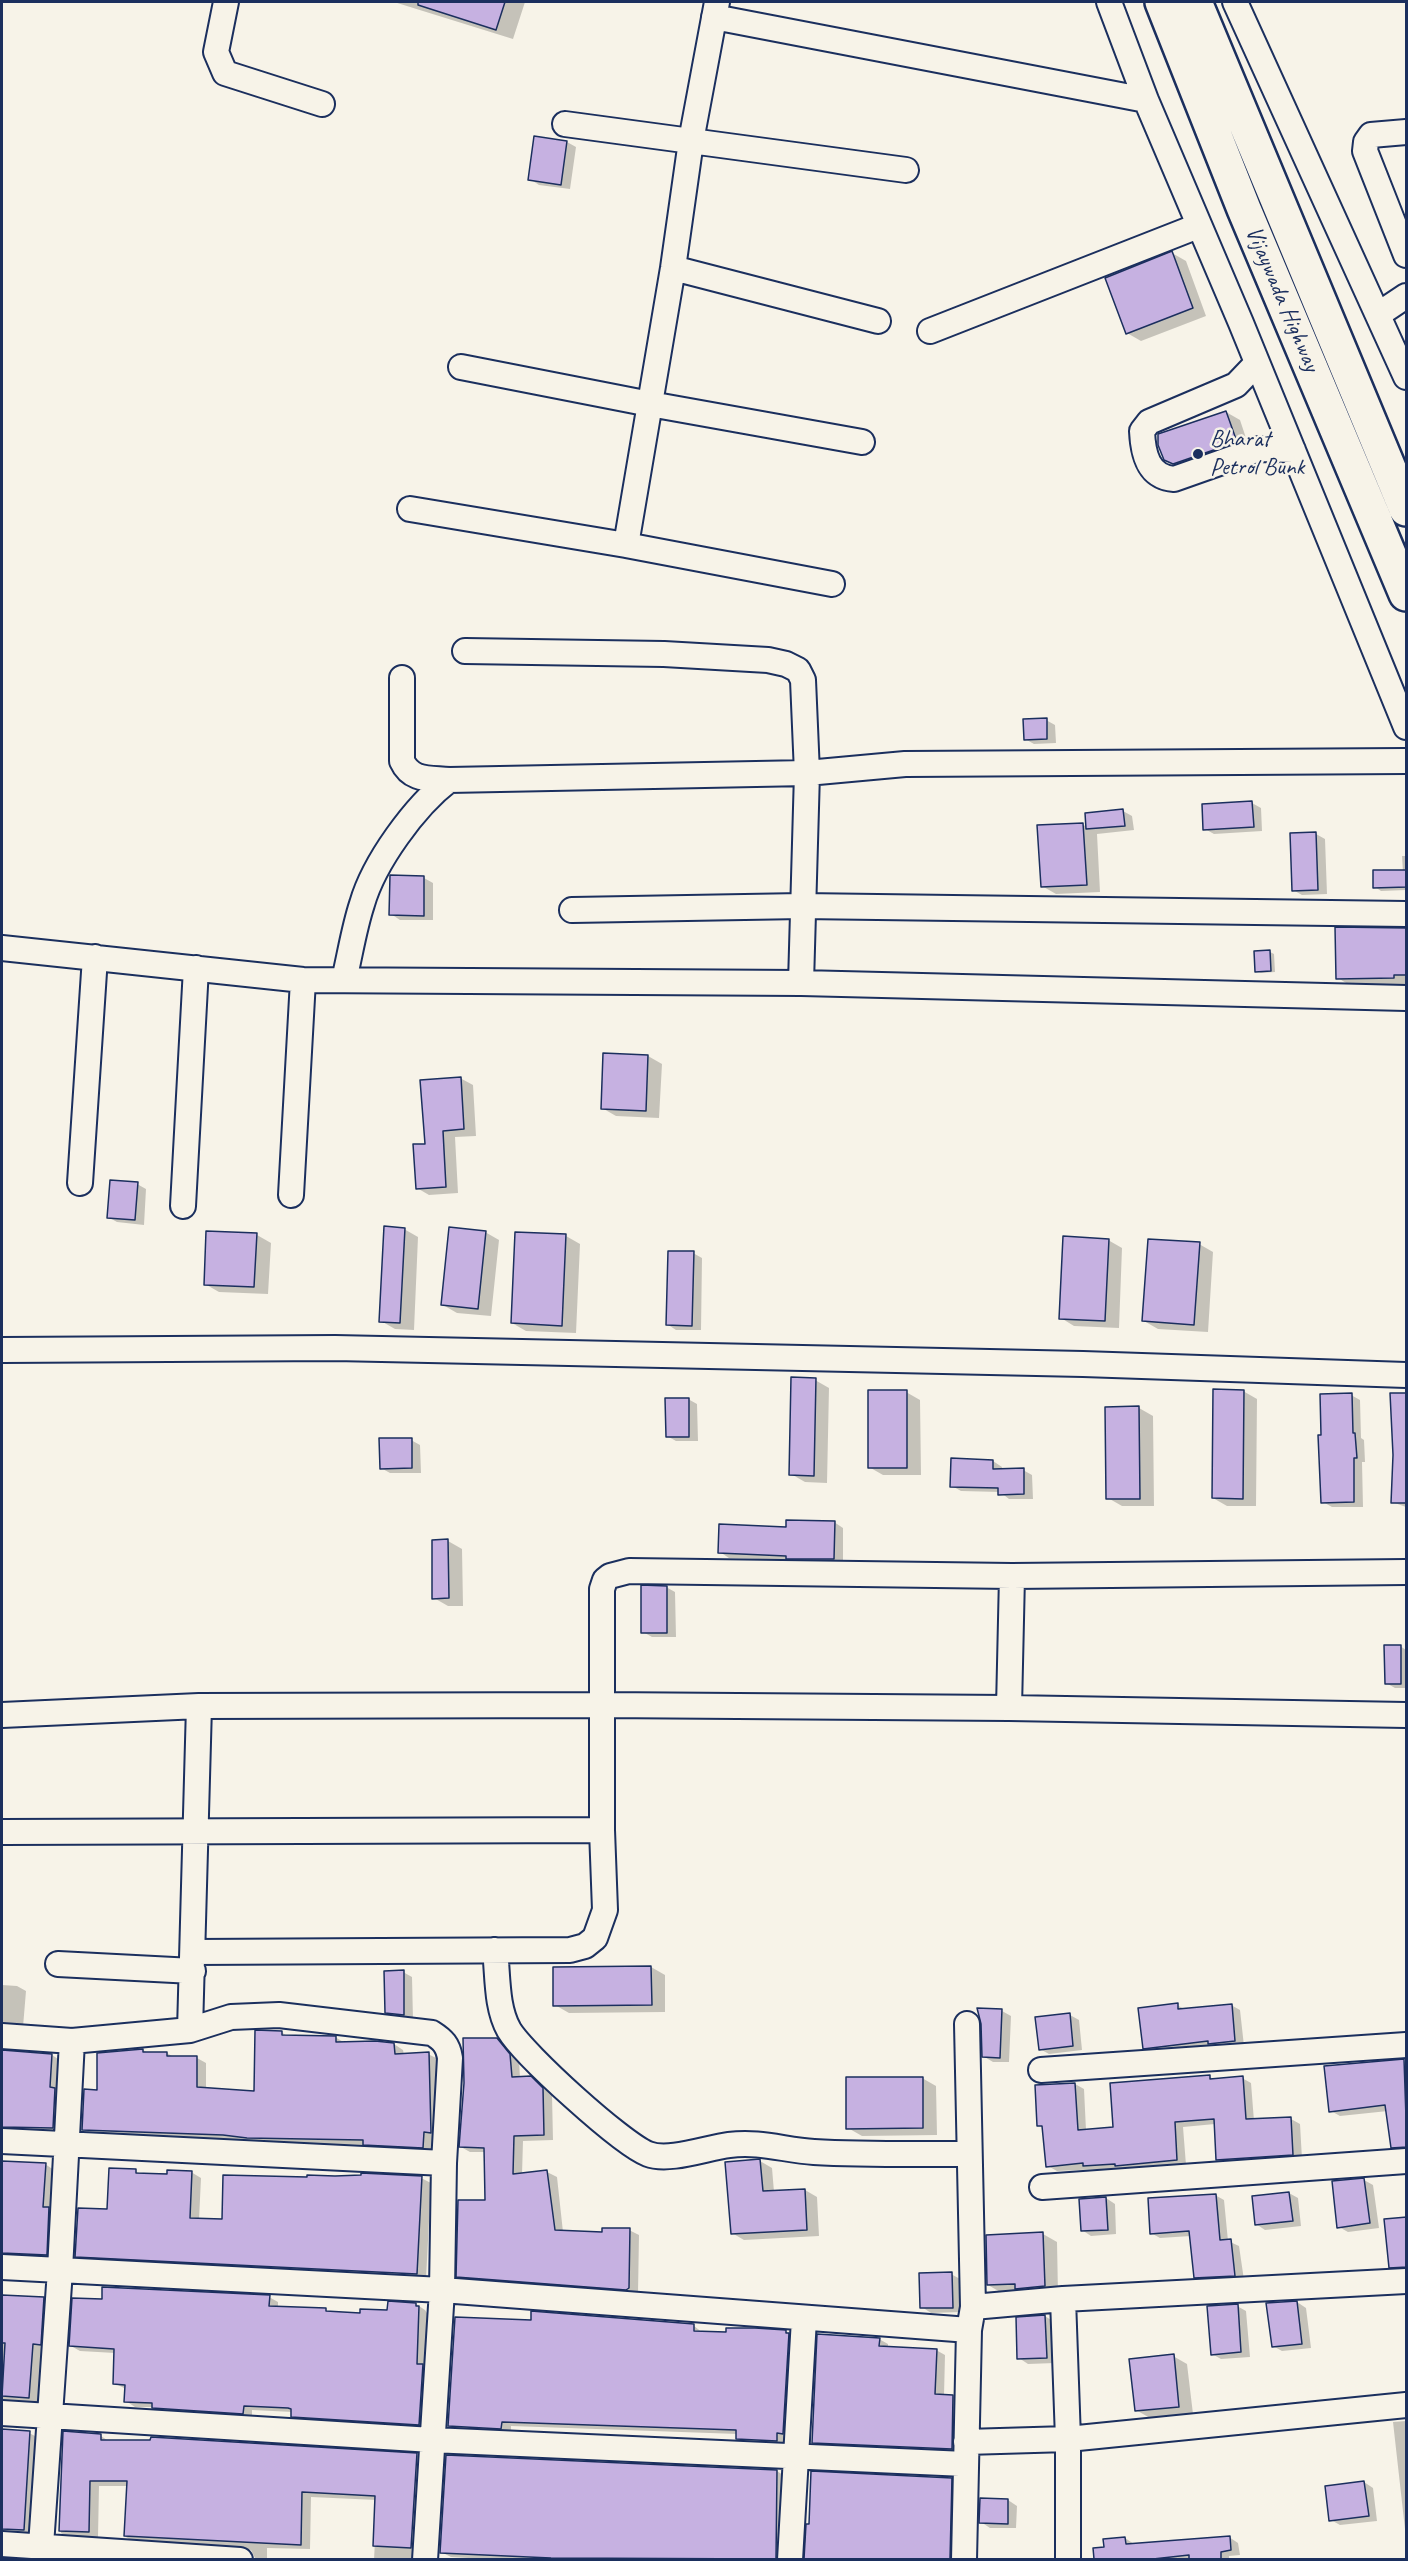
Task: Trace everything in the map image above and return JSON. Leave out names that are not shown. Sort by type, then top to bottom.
[{"type":"highway","name":"Vijaywada Highway","points":[[1162,2],[1244,209],[1407,594]]},
{"type":"highway","name":"Vijaywada Highway","points":[[1195,2],[1407,509]]},
{"type":"street","points":[[226,2],[216,52],[225,73],[322,104]]},
{"type":"street","points":[[1109,2],[1146,100],[1198,226],[1404,713]]},
{"type":"street","points":[[1235,2],[1407,377]]},
{"type":"street","points":[[626,545],[673,268],[691,141],[716,9],[1146,100]]},
{"type":"street","points":[[566,124],[906,170]]},
{"type":"street","points":[[1407,132],[1371,135],[1366,142],[1365,151],[1407,255]]},
{"type":"street","points":[[930,331],[1198,226]]},
{"type":"street","points":[[673,268],[878,321]]},
{"type":"street","points":[[1379,314],[1407,296]]},
{"type":"street","points":[[1257,363],[1236,385],[1149,422],[1142,430],[1143,445],[1153,471],[1161,478],[1174,479],[1258,449],[1293,450]]},
{"type":"street","points":[[461,367],[650,405],[862,442]]},
{"type":"street","points":[[410,509],[626,545],[832,584]]},
{"type":"street","points":[[465,651],[664,654],[768,660],[786,664],[798,670],[803,680],[807,773],[801,983]]},
{"type":"street","points":[[402,678],[402,761],[407,771],[416,777],[449,780],[807,773],[905,764],[1407,761]]},
{"type":"street","points":[[344,980],[362,902],[383,857],[420,809],[449,780]]},
{"type":"street","points":[[572,910],[802,906],[1407,914]]},
{"type":"street","points":[[2,948],[303,980],[801,983],[1407,999]]},
{"type":"street","points":[[80,1184],[95,957]]},
{"type":"street","points":[[183,1206],[196,968]]},
{"type":"street","points":[[291,1195],[303,980]]},
{"type":"street","points":[[2,1350],[334,1348],[1095,1364],[1407,1375]]},
{"type":"street","points":[[58,1964],[495,1950],[570,1950],[585,1946],[595,1938],[605,1910],[602,1830],[602,1589],[605,1580],[616,1573],[628,1571],[1012,1576],[1407,1572]]},
{"type":"street","points":[[1010,1708],[1012,1576]]},
{"type":"street","points":[[2,1715],[199,1706],[602,1705],[1010,1708],[1407,1715]]},
{"type":"street","points":[[190,2030],[194,1961],[199,1706]]},
{"type":"street","points":[[2,1832],[602,1830]]},
{"type":"street","points":[[495,1950],[501,2012],[509,2030],[581,2103],[632,2144],[649,2154],[674,2155],[730,2145],[765,2144],[814,2152],[969,2154]]},
{"type":"street","points":[[2,2036],[72,2041],[190,2030],[231,2017],[279,2015],[432,2033],[448,2047],[450,2058],[444,2163],[442,2290],[425,2559]]},
{"type":"street","points":[[964,2559],[971,2318],[967,2024]]},
{"type":"street","points":[[40,2553],[60,2270],[72,2041]]},
{"type":"street","points":[[1041,2070],[1407,2045]]},
{"type":"street","points":[[2,2141],[444,2163]]},
{"type":"street","points":[[1042,2187],[1407,2160]]},
{"type":"street","points":[[2,2267],[442,2290],[804,2319],[971,2318],[1063,2299],[1407,2281]]},
{"type":"street","points":[[1063,2299],[1068,2439],[1068,2559]]},
{"type":"street","points":[[790,2559],[804,2319]]},
{"type":"street","points":[[2,2413],[432,2440],[797,2456],[966,2453],[1068,2439],[1407,2405]]},
{"type":"street","points":[[2,2544],[40,2553],[240,2559]]},
{"type":"building","points":[[418,2],[505,2],[496,30],[418,5]]},
{"type":"building","points":[[534,136],[567,141],[561,185],[528,180]]},
{"type":"building","points":[[1172,251],[1193,308],[1126,334],[1105,278]]},
{"type":"building","points":[[1226,411],[1237,442],[1173,464],[1164,460],[1158,445],[1158,434]]},
{"type":"building","points":[[1047,718],[1047,739],[1024,740],[1023,719]]},
{"type":"building","points":[[1252,801],[1254,827],[1203,830],[1202,804]]},
{"type":"building","points":[[1123,809],[1125,826],[1086,829],[1085,813]]},
{"type":"building","points":[[1083,823],[1087,885],[1041,887],[1037,825]]},
{"type":"building","points":[[1316,832],[1318,890],[1292,891],[1290,833]]},
{"type":"building","points":[[1373,870],[1407,870],[1407,887],[1373,888]]},
{"type":"building","points":[[390,875],[424,876],[424,916],[389,915]]},
{"type":"building","points":[[1335,927],[1407,928],[1407,975],[1394,975],[1394,978],[1336,979]]},
{"type":"building","points":[[1270,950],[1271,971],[1255,972],[1254,951]]},
{"type":"building","points":[[603,1053],[648,1055],[646,1111],[601,1109]]},
{"type":"building","points":[[461,1077],[464,1129],[443,1131],[446,1187],[416,1189],[413,1144],[425,1144],[420,1080]]},
{"type":"building","points":[[110,1180],[138,1182],[135,1220],[107,1218]]},
{"type":"building","points":[[384,1226],[405,1228],[400,1323],[379,1322]]},
{"type":"building","points":[[449,1227],[486,1231],[478,1309],[441,1305]]},
{"type":"building","points":[[206,1231],[257,1233],[254,1287],[204,1285]]},
{"type":"building","points":[[515,1232],[566,1234],[562,1326],[511,1323]]},
{"type":"building","points":[[1063,1236],[1109,1239],[1105,1321],[1059,1319]]},
{"type":"building","points":[[1148,1239],[1200,1242],[1194,1325],[1142,1321]]},
{"type":"building","points":[[668,1251],[694,1251],[692,1326],[666,1325]]},
{"type":"building","points":[[791,1377],[816,1378],[814,1476],[789,1475]]},
{"type":"building","points":[[1213,1389],[1244,1390],[1243,1499],[1212,1498]]},
{"type":"building","points":[[868,1390],[907,1390],[907,1468],[868,1468]]},
{"type":"building","points":[[1352,1393],[1353,1433],[1355,1433],[1357,1458],[1354,1458],[1354,1502],[1321,1503],[1318,1435],[1321,1435],[1320,1394]]},
{"type":"building","points":[[1390,1393],[1407,1393],[1407,1503],[1391,1503],[1393,1455]]},
{"type":"building","points":[[665,1398],[689,1398],[689,1437],[666,1437]]},
{"type":"building","points":[[1139,1406],[1140,1499],[1106,1499],[1105,1407]]},
{"type":"building","points":[[379,1438],[412,1438],[412,1468],[380,1469]]},
{"type":"building","points":[[951,1458],[993,1460],[993,1469],[1024,1468],[1024,1494],[998,1495],[998,1488],[950,1487]]},
{"type":"building","points":[[786,1520],[835,1521],[834,1559],[786,1559],[786,1556],[718,1553],[719,1524],[786,1527]]},
{"type":"building","points":[[448,1539],[449,1598],[432,1599],[432,1540]]},
{"type":"building","points":[[641,1585],[667,1586],[667,1633],[641,1633]]},
{"type":"building","points":[[1384,1645],[1401,1645],[1401,1684],[1385,1684]]},
{"type":"building","points":[[651,1966],[652,2005],[553,2006],[553,1967]]},
{"type":"building","points":[[404,1970],[404,2015],[385,2013],[384,1971]]},
{"type":"building","points":[[1178,2003],[1178,2009],[1232,2004],[1235,2041],[1208,2044],[1208,2041],[1143,2049],[1138,2008]]},
{"type":"building","points":[[977,2008],[1002,2009],[1000,2058],[982,2057],[981,2024]]},
{"type":"building","points":[[1070,2013],[1073,2046],[1039,2050],[1035,2017]]},
{"type":"building","points":[[255,2030],[282,2031],[282,2035],[336,2036],[336,2042],[394,2043],[395,2054],[429,2052],[431,2133],[424,2132],[423,2148],[363,2145],[363,2140],[247,2138],[223,2135],[82,2130],[84,2089],[97,2090],[97,2053],[143,2049],[143,2052],[167,2052],[167,2056],[197,2056],[197,2087],[254,2091]]},
{"type":"building","points":[[463,2038],[497,2038],[510,2054],[512,2077],[531,2076],[543,2088],[544,2135],[514,2136],[513,2174],[547,2170],[555,2230],[602,2232],[602,2228],[630,2228],[629,2288],[626,2290],[456,2277],[458,2200],[485,2200],[484,2148],[459,2147],[464,2083]]},
{"type":"building","points":[[2,2050],[52,2054],[50,2087],[55,2088],[53,2128],[2,2127]]},
{"type":"building","points":[[1404,2059],[1407,2147],[1391,2148],[1385,2105],[1329,2112],[1324,2066]]},
{"type":"building","points":[[1210,2075],[1210,2079],[1243,2076],[1246,2119],[1291,2117],[1293,2155],[1216,2160],[1214,2119],[1175,2122],[1177,2160],[1115,2166],[1115,2164],[1083,2166],[1083,2163],[1046,2167],[1042,2126],[1037,2126],[1035,2085],[1075,2083],[1078,2130],[1113,2127],[1110,2083]]},
{"type":"building","points":[[846,2077],[923,2077],[923,2128],[846,2129]]},
{"type":"building","points":[[760,2159],[763,2191],[805,2189],[807,2230],[731,2234],[725,2162]]},
{"type":"building","points":[[2,2161],[46,2163],[43,2207],[49,2207],[47,2255],[2,2253]]},
{"type":"building","points":[[109,2168],[136,2169],[136,2173],[167,2174],[167,2170],[192,2171],[190,2218],[222,2219],[223,2175],[307,2177],[307,2175],[361,2175],[361,2173],[422,2176],[417,2274],[75,2257],[78,2208],[107,2209]]},
{"type":"building","points":[[1364,2178],[1370,2223],[1337,2228],[1332,2181]]},
{"type":"building","points":[[1289,2192],[1293,2221],[1255,2225],[1252,2196]]},
{"type":"building","points":[[1216,2194],[1220,2240],[1231,2239],[1235,2276],[1194,2278],[1189,2231],[1150,2234],[1148,2198]]},
{"type":"building","points":[[1106,2197],[1108,2230],[1081,2231],[1079,2199]]},
{"type":"building","points":[[1407,2217],[1407,2267],[1389,2268],[1384,2219]]},
{"type":"building","points":[[1043,2232],[1045,2286],[1015,2289],[1015,2284],[987,2285],[986,2235]]},
{"type":"building","points":[[952,2272],[953,2308],[920,2308],[919,2273]]},
{"type":"building","points":[[102,2287],[270,2295],[269,2306],[326,2308],[326,2311],[360,2313],[360,2309],[387,2310],[388,2301],[416,2303],[416,2306],[419,2306],[417,2364],[423,2364],[419,2425],[291,2417],[291,2409],[288,2408],[244,2406],[243,2414],[152,2408],[152,2403],[124,2402],[125,2385],[113,2384],[114,2349],[69,2346],[72,2298],[102,2299]]},
{"type":"building","points":[[2,2295],[44,2297],[41,2345],[33,2344],[29,2398],[2,2396],[5,2343],[2,2343]]},
{"type":"building","points":[[1297,2301],[1302,2344],[1272,2347],[1266,2303]]},
{"type":"building","points":[[1238,2304],[1241,2352],[1211,2355],[1207,2306]]},
{"type":"building","points":[[531,2311],[694,2324],[694,2331],[726,2332],[726,2328],[786,2330],[786,2333],[789,2333],[783,2434],[777,2433],[777,2441],[736,2439],[736,2430],[502,2422],[501,2429],[448,2426],[455,2317],[531,2320]]},
{"type":"building","points":[[1045,2315],[1047,2358],[1017,2359],[1016,2317]]},
{"type":"building","points":[[817,2334],[880,2338],[879,2346],[937,2349],[935,2394],[953,2395],[952,2449],[812,2443]]},
{"type":"building","points":[[1174,2354],[1179,2407],[1135,2411],[1129,2359]]},
{"type":"building","points":[[2,2429],[30,2431],[24,2530],[2,2529]]},
{"type":"building","points":[[63,2431],[101,2434],[101,2440],[150,2440],[151,2437],[417,2453],[411,2548],[373,2546],[375,2496],[302,2492],[301,2545],[124,2536],[127,2481],[90,2481],[89,2532],[59,2531]]},
{"type":"building","points":[[446,2455],[777,2470],[776,2559],[551,2558],[440,2553]]},
{"type":"building","points":[[811,2471],[952,2478],[950,2559],[804,2559],[806,2524],[809,2524]]},
{"type":"building","points":[[1364,2481],[1369,2516],[1329,2521],[1325,2486]]},
{"type":"building","points":[[980,2498],[1008,2499],[1008,2524],[979,2523]]},
{"type":"building","points":[[1230,2536],[1231,2550],[1221,2552],[1221,2559],[1189,2559],[1189,2555],[1153,2559],[1094,2559],[1093,2548],[1104,2547],[1103,2539],[1125,2537],[1126,2544]]},
{"type":"place","name":"Bharat Petrol Bunk","points":[[1198,454]]}]
